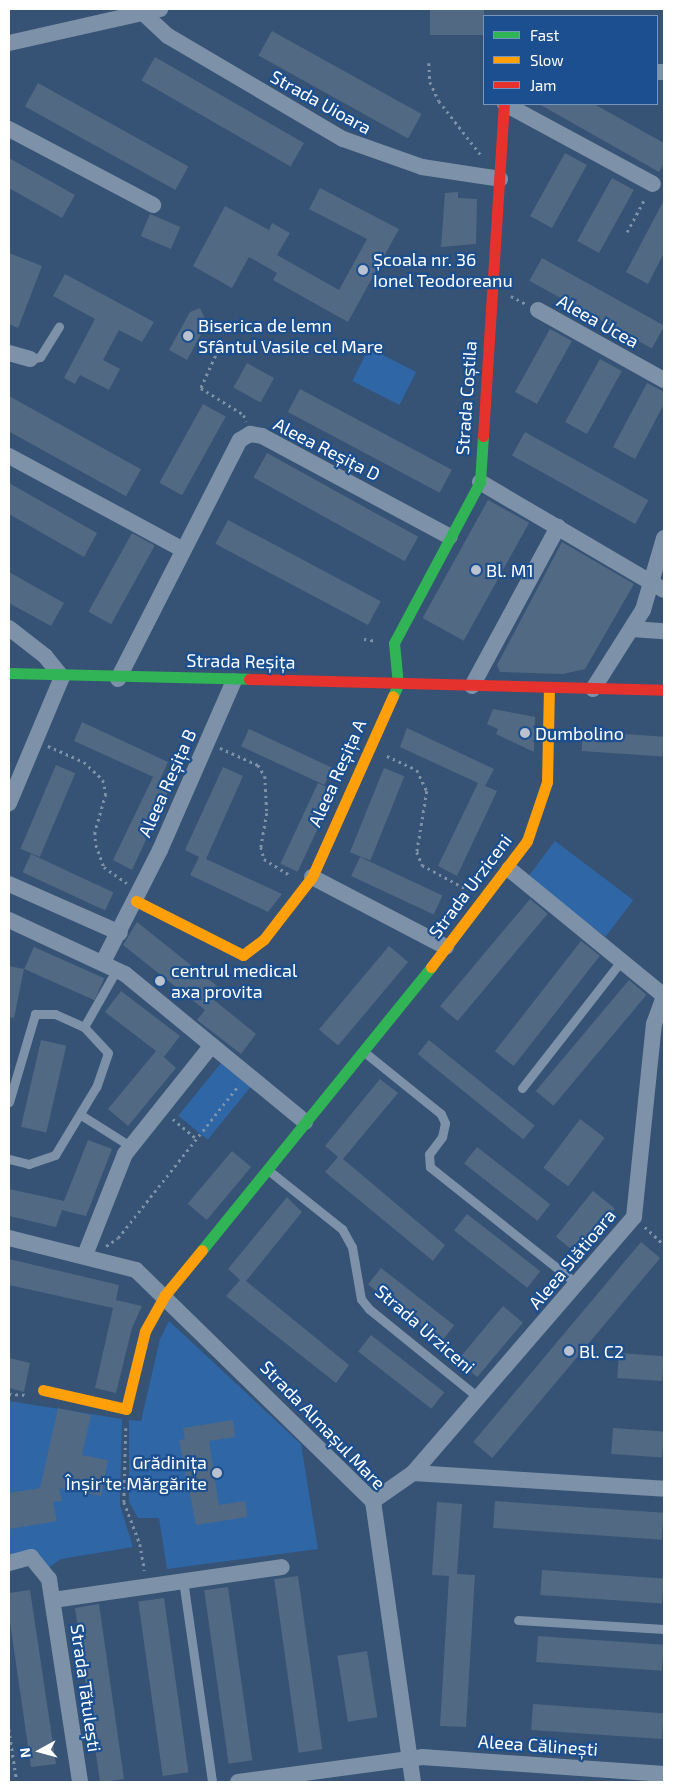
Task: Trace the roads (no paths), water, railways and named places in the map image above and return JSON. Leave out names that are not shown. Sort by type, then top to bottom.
[{"type":"street","points":[[9,43],[114,14],[160,9]]},
{"type":"street","name":"Strada Uioara","points":[[144,12],[168,36],[343,139],[422,167],[500,179]]},
{"type":"street","name":"Strada Coștila","points":[[480,482],[505,105]]},
{"type":"street","points":[[507,105],[658,187]]},
{"type":"street","points":[[9,129],[153,205]]},
{"type":"street","name":"Aleea Ucea","points":[[538,310],[664,380]]},
{"type":"street","points":[[9,353],[30,359]]},
{"type":"street","name":"Aleea Reșița D","points":[[118,679],[182,549],[240,440],[250,434],[262,436],[450,536]]},
{"type":"street","points":[[9,456],[182,549]]},
{"type":"street","points":[[398,685],[394,643],[480,482],[658,587]]},
{"type":"street","points":[[472,686],[558,527]]},
{"type":"street","points":[[593,688],[658,587],[664,538]]},
{"type":"street","points":[[9,628],[40,652],[62,677],[9,803]]},
{"type":"street","points":[[632,629],[664,631]]},
{"type":"street","name":"Strada Reșița","points":[[9,673],[118,679],[664,690]]},
{"type":"street","name":"Aleea Reșița B","points":[[110,966],[120,933],[139,895],[234,681]]},
{"type":"street","name":"Aleea Reșița A","points":[[310,880],[398,685]]},
{"type":"street","name":"Strada Urziceni","points":[[43,1390],[126,1409],[145,1332],[165,1295],[509,869],[535,824],[546,782],[549,688]]},
{"type":"street","name":"Aleea Slătioara","points":[[373,1501],[413,1473],[481,1399],[634,1217],[654,1024],[664,996],[509,869]]},
{"type":"street","points":[[139,895],[243,954],[264,939],[310,880],[446,947]]},
{"type":"street","points":[[9,884],[120,933]]},
{"type":"street","points":[[9,920],[110,966],[212,1045],[305,1122]]},
{"type":"street","points":[[89,1256],[116,1171],[130,1146],[159,1107],[212,1045]]},
{"type":"street","name":"Strada Almașul Mare","points":[[9,1238],[89,1256],[136,1270],[165,1295],[373,1501],[413,1782]]},
{"type":"street","points":[[413,1473],[664,1489]]},
{"type":"street","name":"Strada Tătulești","points":[[9,1563],[24,1556],[36,1559],[49,1579],[80,1782]]},
{"type":"street","points":[[53,1600],[282,1567]]},
{"type":"street","points":[[238,1782],[410,1758]]},
{"type":"street","name":"Aleea Călinești","points":[[410,1758],[664,1774]]},
{"type":"lane","points":[[30,359],[40,357],[59,326]]},
{"type":"lane","points":[[522,1088],[622,960]]},
{"type":"lane","points":[[84,1027],[110,966]]},
{"type":"lane","points":[[9,1102],[10,1091],[35,1014],[55,1014],[84,1027],[108,1053],[81,1115],[55,1155],[43,1162],[9,1159]]},
{"type":"lane","points":[[363,1051],[440,1114],[443,1130],[429,1154],[430,1167],[577,1284]]},
{"type":"lane","points":[[81,1115],[130,1146]]},
{"type":"lane","name":"Strada Urziceni","points":[[268,1169],[342,1229],[352,1247],[361,1299],[369,1309],[481,1399]]},
{"type":"lane","points":[[183,1580],[212,1782]]},
{"type":"lane","points":[[518,1620],[664,1629]]},
{"type":"place","name":"Școala nr. 36 Ionel Teodoreanu","points":[[363,270]]},
{"type":"place","name":"Biserica de lemn Sfântul Vasile cel Mare","points":[[188,336]]},
{"type":"place","name":"Bl. M1","points":[[476,570]]},
{"type":"place","name":"Dumbolino","points":[[525,733]]},
{"type":"place","name":"centrul medical axa provita","points":[[160,981]]},
{"type":"place","name":"Bl. C2","points":[[569,1351]]},
{"type":"place","name":"Grădinița Înșir'te Mărgărite","points":[[217,1473]]}]
